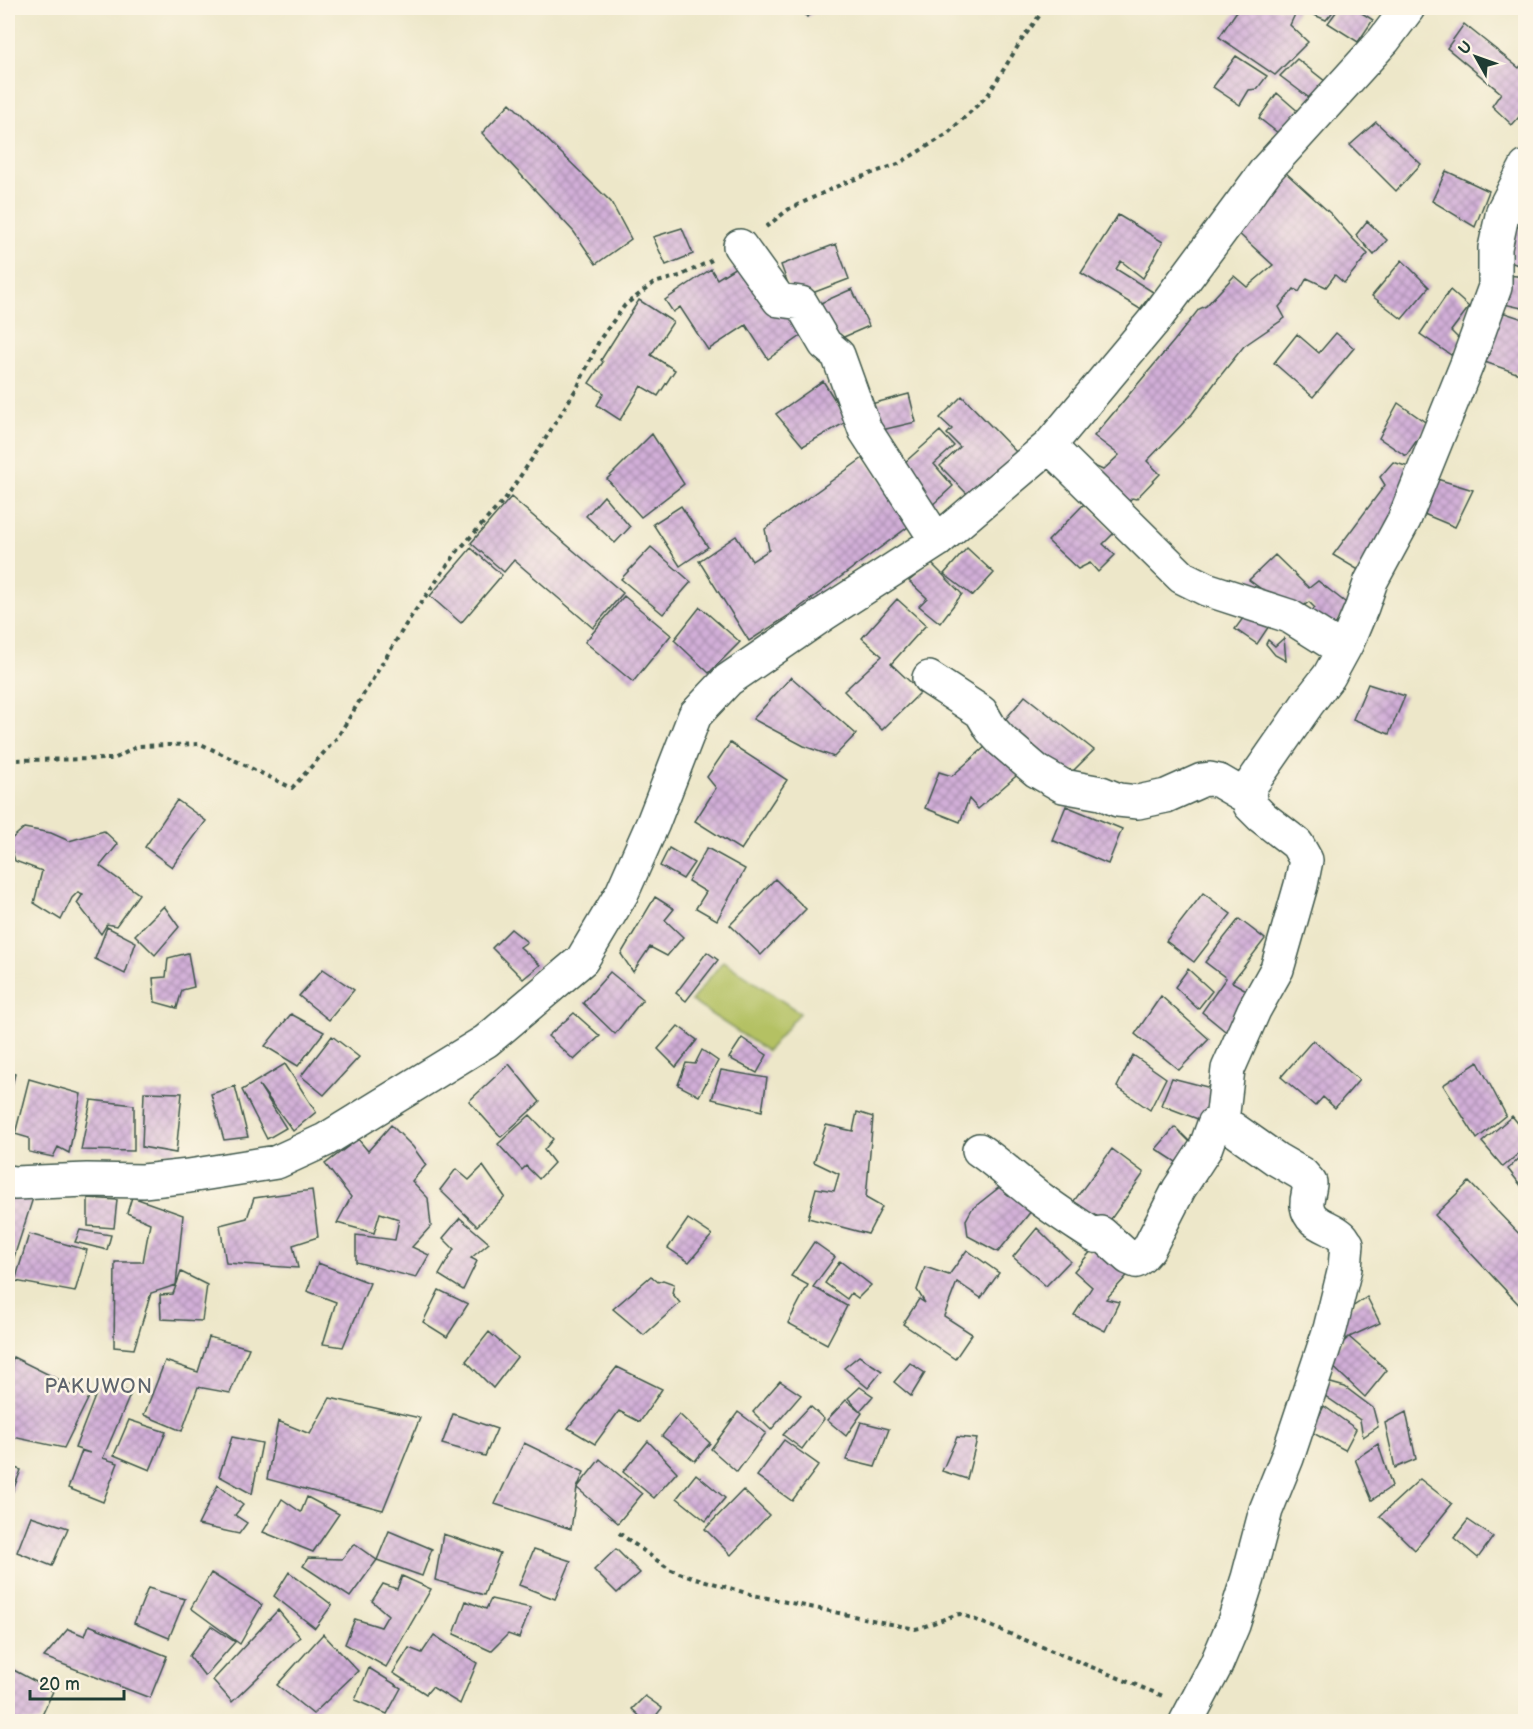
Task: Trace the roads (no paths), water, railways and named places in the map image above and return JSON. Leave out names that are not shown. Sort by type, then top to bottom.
[{"type":"street","points":[[8,1182],[143,1181],[278,1162],[325,1140],[486,1041],[582,960],[622,893],[653,823],[695,716],[728,680],[937,541],[1049,446],[1157,317],[1268,169],[1384,40],[1408,8]]},
{"type":"street","points":[[1222,1121],[1228,1069],[1254,1010],[1277,969],[1306,860],[1298,844],[1250,805],[1251,785],[1329,676],[1343,650],[1371,581],[1404,520],[1496,287],[1495,248],[1503,211],[1526,166]]},
{"type":"street","points":[[740,246],[779,300],[801,303],[825,344],[838,355],[865,430],[937,541]]},
{"type":"street","points":[[1049,446],[1182,578],[1206,589],[1289,615],[1343,650]]},
{"type":"street","points":[[929,678],[981,712],[991,729],[1002,741],[1037,771],[1063,786],[1101,793],[1118,800],[1138,802],[1166,796],[1202,780],[1210,779],[1219,781],[1250,800]]},
{"type":"street","points":[[979,1150],[1069,1219],[1095,1236],[1101,1233],[1129,1258],[1136,1261],[1149,1248],[1179,1189],[1205,1149],[1214,1124],[1222,1121]]},
{"type":"street","points":[[1189,1715],[1216,1665],[1233,1625],[1266,1510],[1287,1458],[1330,1329],[1345,1268],[1347,1244],[1341,1236],[1311,1218],[1307,1204],[1310,1183],[1302,1174],[1276,1159],[1222,1121]]},
{"type":"district","name":"PAKUWON","points":[[99,1386]]}]
